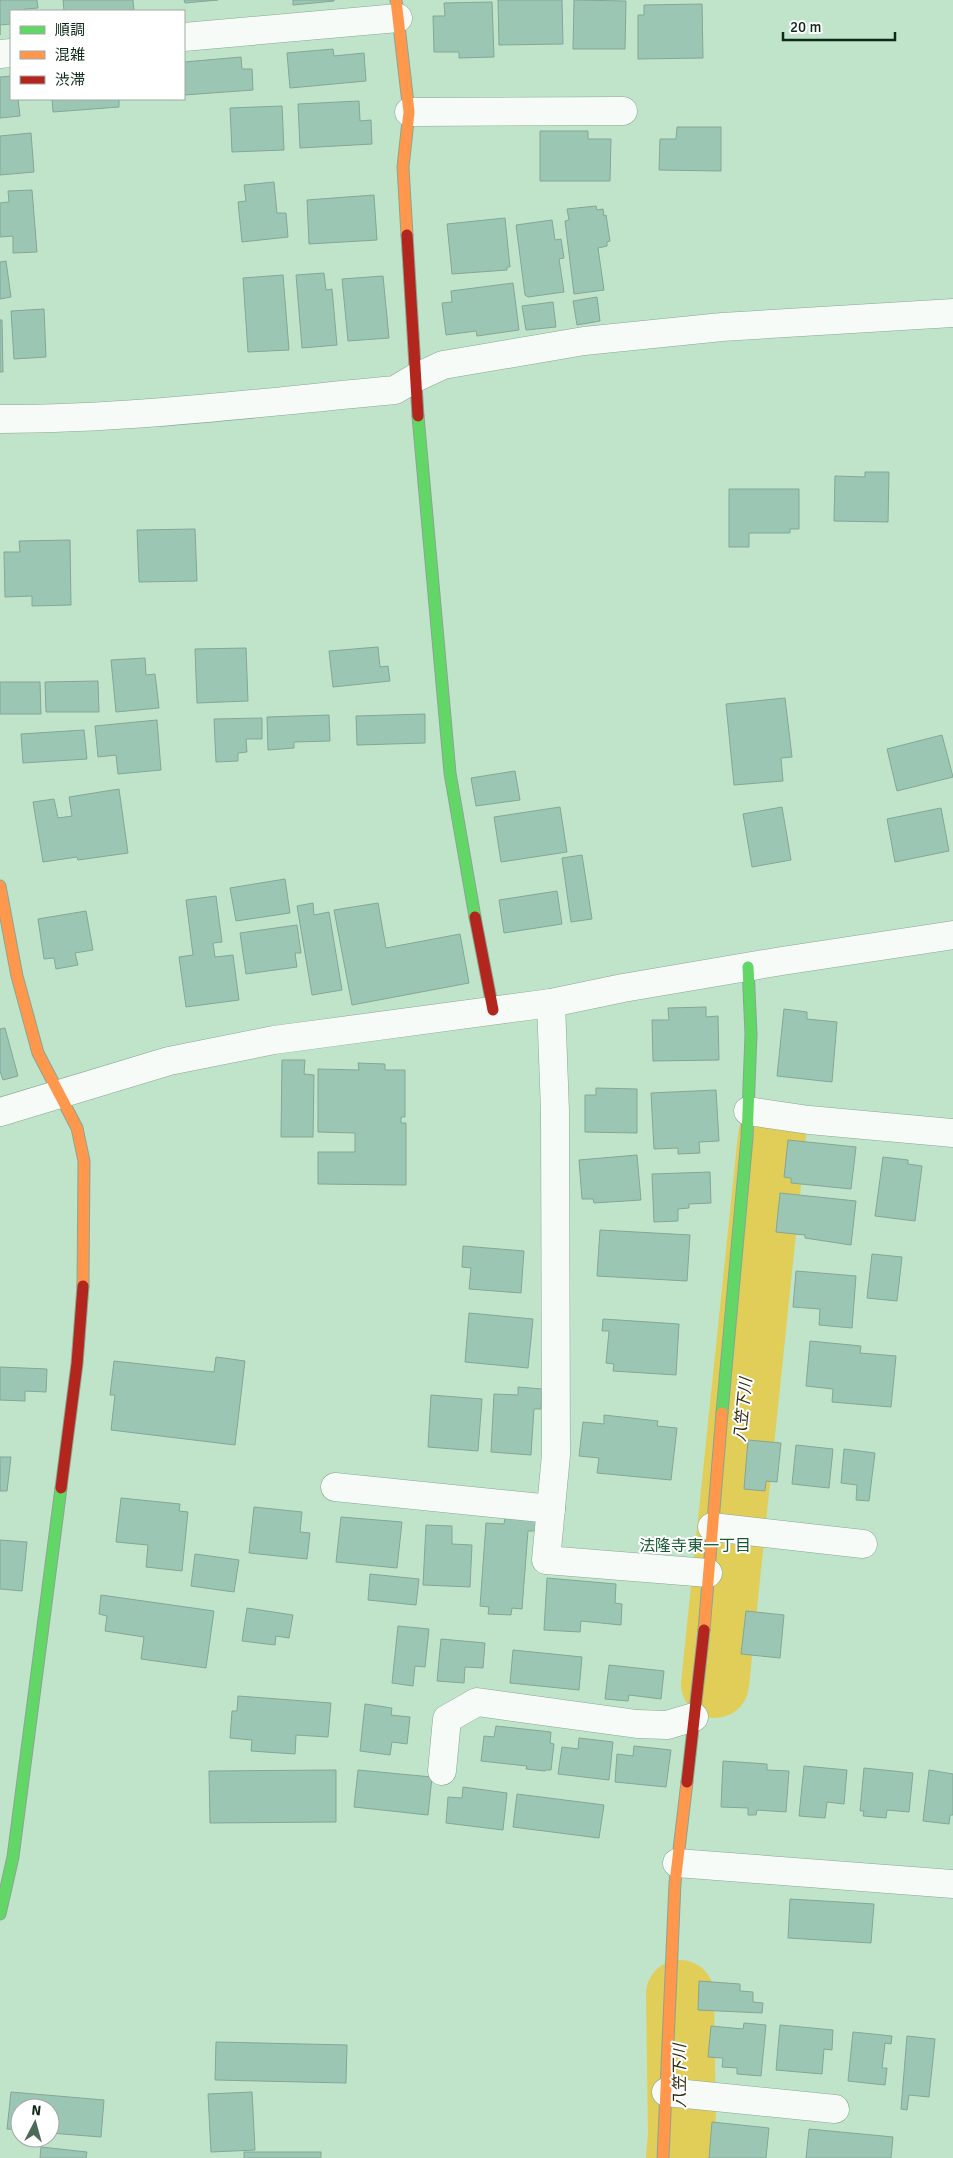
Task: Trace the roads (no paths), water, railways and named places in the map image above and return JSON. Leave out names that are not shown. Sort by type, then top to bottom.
[{"type":"street","points":[[185,38],[397,9],[409,112],[403,166],[415,378],[450,773],[493,1010]]},
{"type":"street","points":[[409,112],[623,111]]},
{"type":"street","points":[[0,419],[53,419],[158,412],[395,390],[442,365],[584,341],[722,327],[953,313]]},
{"type":"street","points":[[0,886],[17,976],[38,1053],[77,1128],[84,1161],[85,1216],[84,1290],[77,1364],[22,1786],[12,1857],[0,1914]]},
{"type":"street","points":[[0,1112],[169,1061],[274,1040],[551,1003],[748,966],[953,935]]},
{"type":"street","points":[[663,2158],[670,1968],[677,1863],[708,1573],[747,1138],[751,1034],[748,966]]},
{"type":"street","points":[[551,1003],[555,1112],[556,1455],[546,1560],[708,1573]]},
{"type":"street","points":[[748,1111],[809,1120],[953,1133]]},
{"type":"street","points":[[335,1487],[551,1508]]},
{"type":"street","points":[[712,1527],[863,1544]]},
{"type":"street","points":[[442,1771],[447,1719],[476,1702],[637,1724],[666,1725],[694,1717]]},
{"type":"street","points":[[677,1863],[953,1884]]},
{"type":"street","points":[[666,2092],[835,2109]]},
{"type":"waterway","name":"八笠下川","points":[[715,1684],[772,1136]]},
{"type":"waterway","name":"八笠下川","points":[[680,1994],[682,2135],[680,2158]]},
{"type":"district","name":"法隆寺東一丁目","points":[[695,1546]]}]
